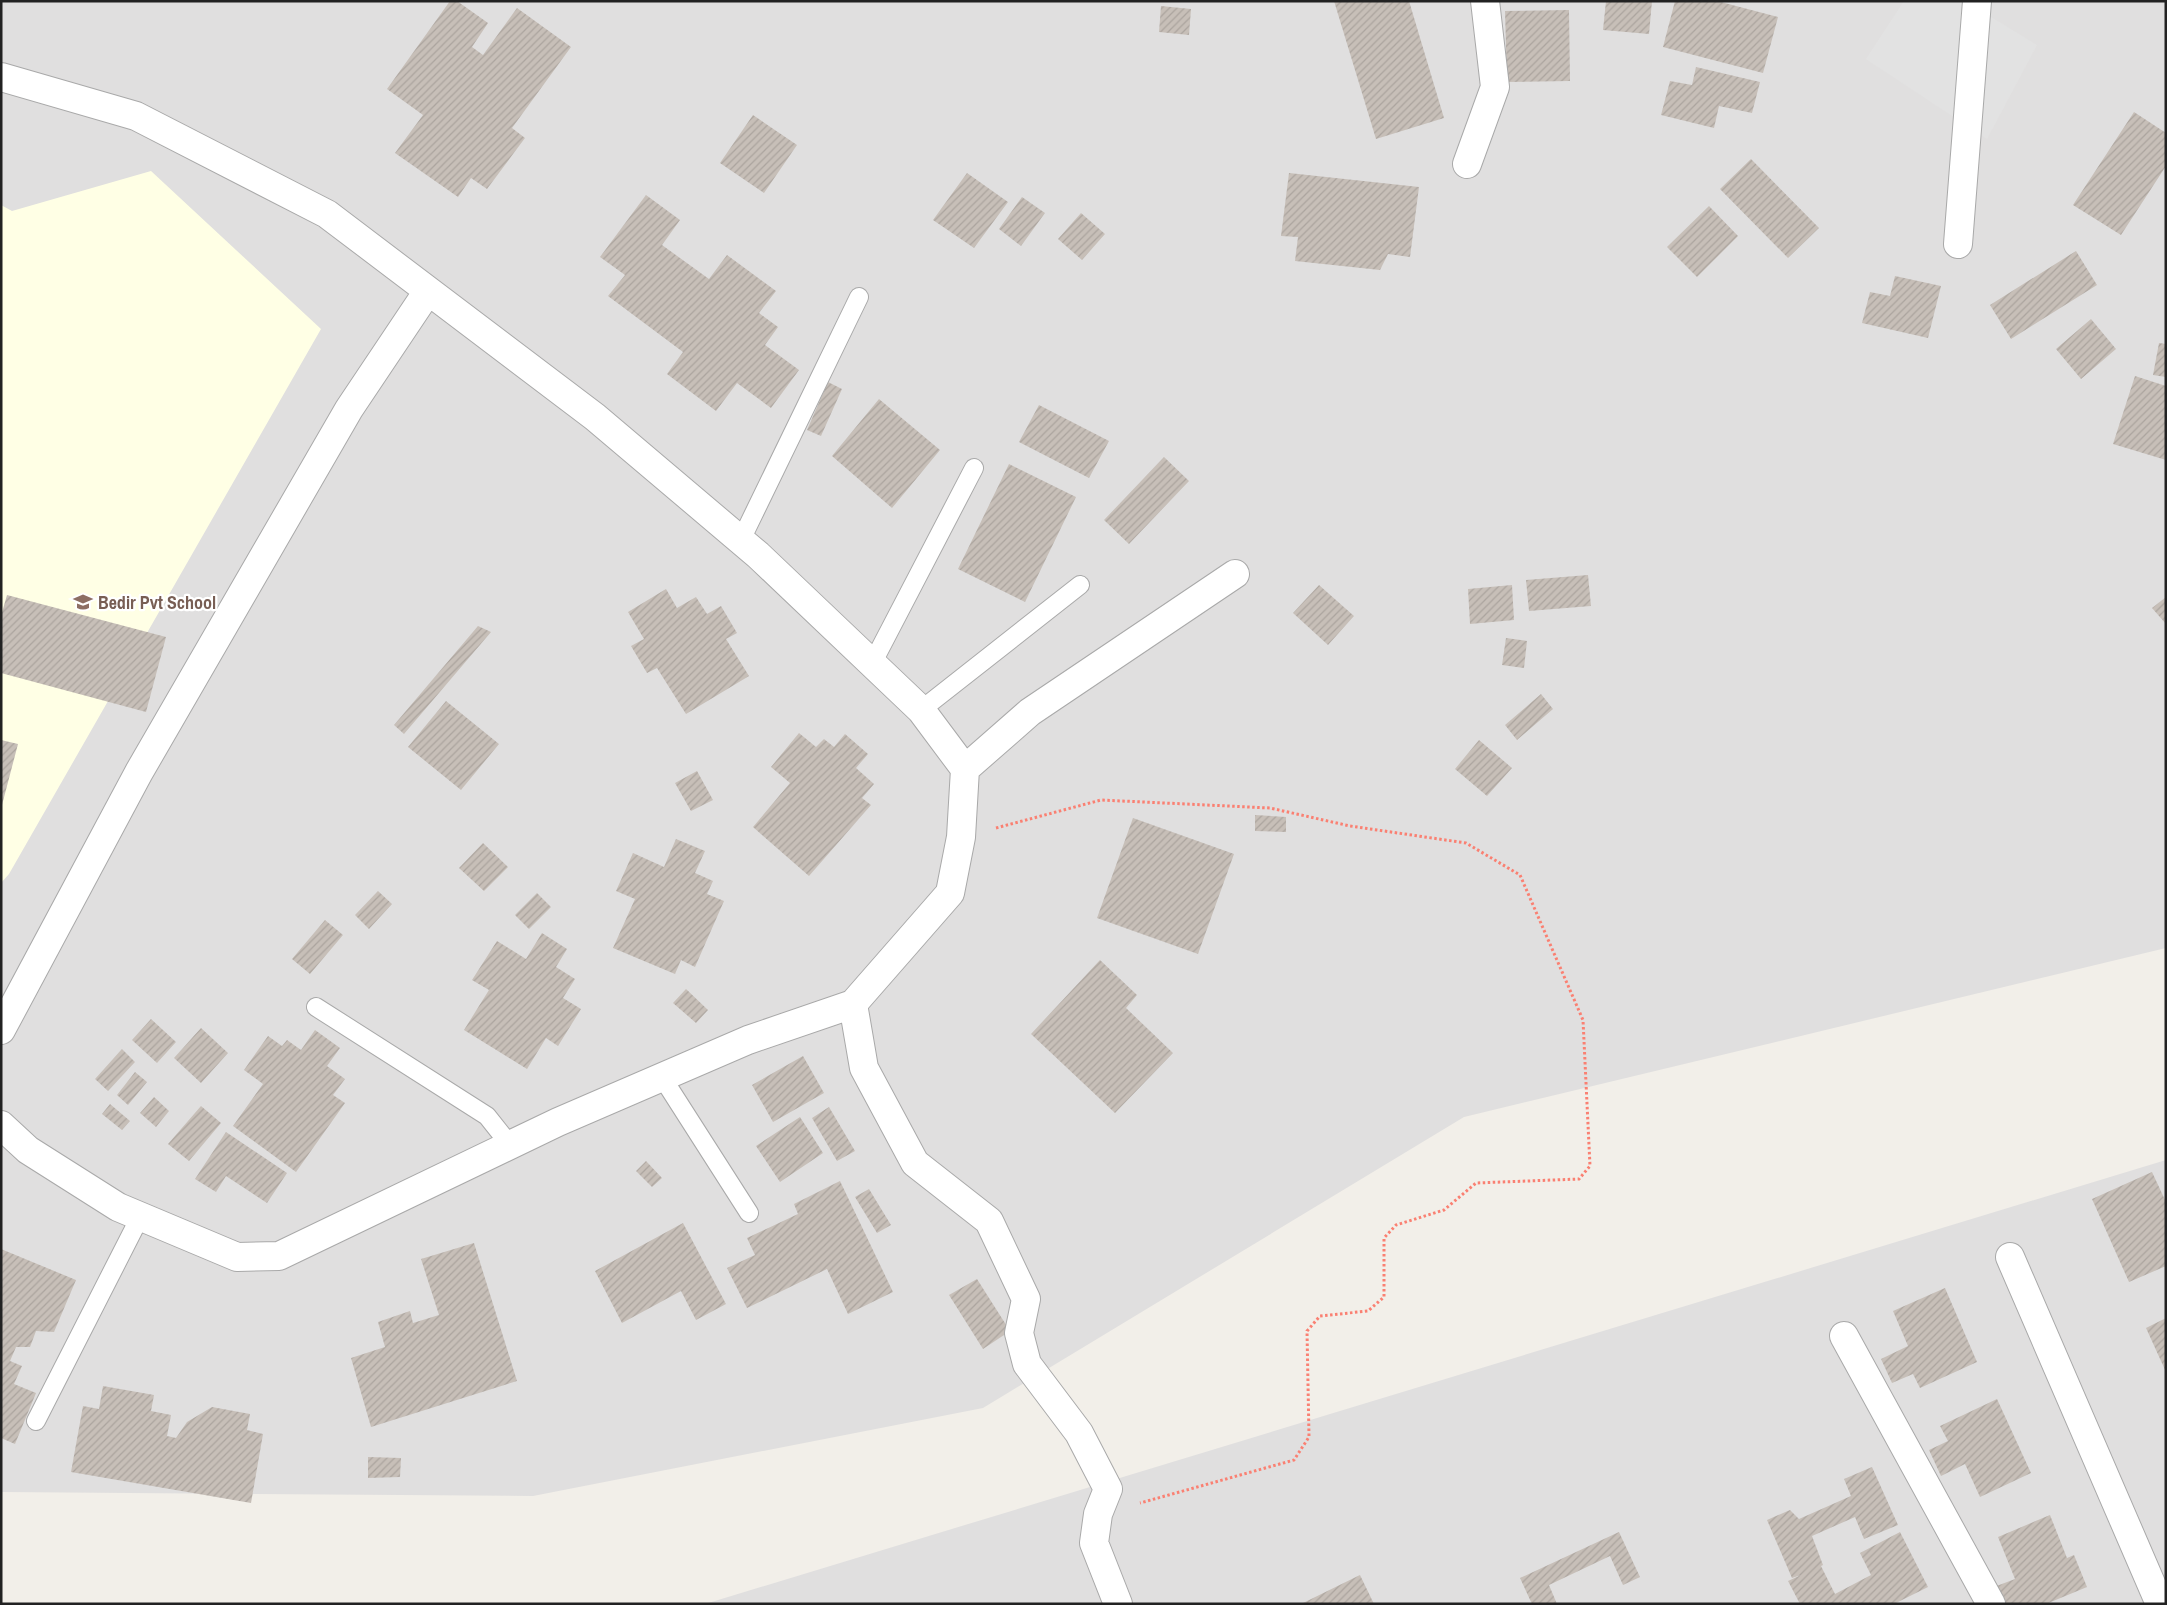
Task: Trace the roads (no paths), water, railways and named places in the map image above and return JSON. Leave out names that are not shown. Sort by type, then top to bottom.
[{"type":"street","points":[[1467,164],[1495,87],[1485,1]]},
{"type":"street","points":[[1958,244],[1977,1]]},
{"type":"street","points":[[1,77],[136,116],[327,214],[595,417],[741,540],[921,710],[965,769],[961,837],[950,893],[853,1004],[748,1040],[662,1077],[510,1145],[279,1256],[237,1257],[118,1207],[28,1150],[1,1124]]},
{"type":"street","points":[[1,1030],[144,764],[350,409],[428,291]]},
{"type":"street","points":[[965,769],[1030,712],[1235,574]]},
{"type":"street","points":[[853,1004],[864,1068],[915,1163],[989,1221],[1026,1299],[1019,1333],[1027,1364],[1079,1433],[1108,1489],[1098,1514],[1094,1544],[1118,1604]]},
{"type":"street","points":[[2010,1257],[2160,1604]]},
{"type":"street","points":[[1844,1336],[1991,1604]]},
{"type":"lane","points":[[741,540],[859,297]]},
{"type":"lane","points":[[872,664],[974,468]]},
{"type":"lane","points":[[921,710],[1080,585]]},
{"type":"lane","points":[[316,1007],[487,1116],[510,1145]]},
{"type":"lane","points":[[662,1077],[749,1213]]},
{"type":"lane","points":[[36,1421],[140,1217]]},
{"type":"place","name":"Bedir Pvt School","points":[[83,602]]}]
